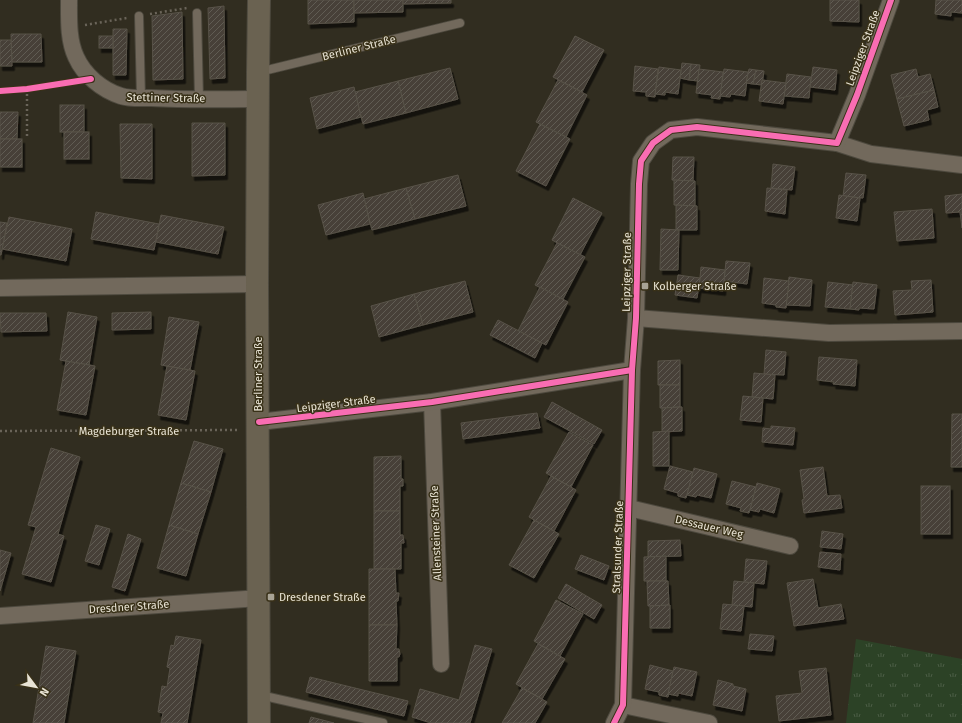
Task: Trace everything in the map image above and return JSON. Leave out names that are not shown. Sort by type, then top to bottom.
[{"type":"main road","name":"Berliner Straße","points":[[259,0],[257,284],[259,426],[259,723]]},
{"type":"street","name":"Stettiner Straße","points":[[69,0],[69,28],[75,56],[82,69],[91,79],[121,97],[258,99]]},
{"type":"street","name":"Leipziger Straße","points":[[259,426],[432,402],[632,370],[636,318],[639,184],[641,161],[653,143],[671,130],[697,127],[837,143],[857,95],[891,0]]},
{"type":"street","points":[[837,143],[871,154],[962,165]]},
{"type":"street","points":[[0,288],[257,284]]},
{"type":"street","points":[[636,318],[829,332],[962,331]]},
{"type":"street","name":"Stralsunder Straße","points":[[614,723],[623,705],[632,370]]},
{"type":"street","name":"Allensteiner Straße","points":[[432,402],[441,664]]},
{"type":"street","name":"Dessauer Weg","points":[[629,508],[790,546]]},
{"type":"street","name":"Dresdner Straße","points":[[0,616],[259,598]]},
{"type":"street","points":[[623,705],[709,723]]},
{"type":"lane","points":[[197,13],[199,99]]},
{"type":"lane","points":[[139,16],[141,98]]},
{"type":"lane","name":"Berliner Straße","points":[[258,72],[460,23]]},
{"type":"lane","points":[[259,694],[383,723]]},
{"type":"path","points":[[27,89],[27,137]]},
{"type":"green space","points":[[856,639],[962,659],[962,723],[846,723]]},
{"type":"building","points":[[308,0],[354,0],[354,22],[308,24]]},
{"type":"building","points":[[354,0],[403,0],[403,12],[354,13]]},
{"type":"building","points":[[403,0],[451,0],[451,3],[403,4]]},
{"type":"building","points":[[830,0],[859,0],[859,22],[830,21]]},
{"type":"building","points":[[936,0],[962,0],[962,13],[951,12],[951,16],[935,14]]},
{"type":"building","points":[[224,6],[225,78],[210,79],[208,8]]},
{"type":"building","points":[[182,12],[183,79],[153,80],[152,16]]},
{"type":"building","points":[[113,29],[127,29],[126,75],[113,75]]},
{"type":"building","points":[[11,34],[41,34],[42,62],[12,62]]},
{"type":"building","points":[[99,36],[113,36],[113,48],[99,48]]},
{"type":"building","points":[[575,36],[604,50],[582,92],[553,77]]},
{"type":"building","points":[[0,40],[11,40],[12,66],[0,66]]},
{"type":"building","points":[[682,63],[691,64],[689,80],[680,78]]},
{"type":"building","points":[[691,64],[700,65],[698,81],[689,80]]},
{"type":"building","points":[[635,66],[658,69],[655,97],[646,96],[646,92],[633,91]]},
{"type":"building","points":[[659,67],[681,70],[678,94],[665,92],[665,95],[655,94]]},
{"type":"building","points":[[813,67],[837,70],[835,90],[810,87]]},
{"type":"building","points":[[450,68],[458,99],[406,113],[398,81]]},
{"type":"building","points":[[699,69],[723,72],[720,99],[711,98],[712,95],[696,93]]},
{"type":"building","points":[[724,69],[748,72],[745,96],[731,94],[730,97],[720,96]]},
{"type":"building","points":[[749,69],[756,70],[753,84],[746,83]]},
{"type":"building","points":[[916,69],[918,77],[930,74],[934,90],[897,99],[891,75]]},
{"type":"building","points":[[756,70],[764,71],[762,85],[753,84]]},
{"type":"building","points":[[787,74],[811,77],[809,98],[784,96]]},
{"type":"building","points":[[558,80],[587,95],[566,137],[536,122]]},
{"type":"building","points":[[762,80],[786,83],[783,104],[759,101]]},
{"type":"building","points":[[398,81],[406,113],[363,124],[355,92]]},
{"type":"building","points":[[354,87],[361,117],[317,129],[310,98]]},
{"type":"building","points":[[934,90],[938,107],[927,110],[929,120],[904,126],[897,99]]},
{"type":"building","points":[[60,105],[84,105],[84,132],[60,132]]},
{"type":"building","points":[[0,112],[18,112],[17,139],[0,139]]},
{"type":"building","points":[[192,123],[225,123],[225,175],[192,176]]},
{"type":"building","points":[[120,124],[152,124],[152,179],[121,178]]},
{"type":"building","points":[[540,124],[570,139],[546,186],[516,171]]},
{"type":"building","points":[[64,132],[89,132],[89,159],[64,159]]},
{"type":"building","points":[[0,139],[22,139],[22,167],[0,167]]},
{"type":"building","points":[[673,157],[694,157],[693,181],[672,180]]},
{"type":"building","points":[[773,164],[795,167],[792,190],[771,188]]},
{"type":"building","points":[[846,173],[866,175],[863,198],[843,196]]},
{"type":"building","points":[[458,175],[466,206],[415,219],[406,188]]},
{"type":"building","points":[[674,180],[695,181],[695,206],[674,205]]},
{"type":"building","points":[[406,188],[415,219],[372,230],[364,199]]},
{"type":"building","points":[[767,188],[787,190],[785,214],[765,211]]},
{"type":"building","points":[[363,193],[370,224],[326,235],[318,205]]},
{"type":"building","points":[[962,194],[962,228],[960,212],[946,213],[945,196]]},
{"type":"building","points":[[839,195],[860,198],[857,221],[836,218]]},
{"type":"building","points":[[573,198],[602,213],[580,255],[552,240]]},
{"type":"building","points":[[676,205],[697,206],[697,230],[676,230]]},
{"type":"building","points":[[932,209],[934,238],[897,241],[894,212]]},
{"type":"building","points":[[96,212],[159,224],[154,250],[91,239]]},
{"type":"building","points":[[161,215],[224,227],[218,254],[156,242]]},
{"type":"building","points":[[9,217],[72,229],[66,261],[2,249]]},
{"type":"building","points":[[0,222],[7,223],[1,255],[0,255]]},
{"type":"building","points":[[661,229],[679,230],[678,270],[660,270]]},
{"type":"building","points":[[557,243],[585,257],[563,299],[535,285]]},
{"type":"building","points":[[726,261],[750,263],[747,284],[724,281]]},
{"type":"building","points":[[701,267],[725,270],[723,291],[699,288]]},
{"type":"building","points":[[678,275],[700,278],[697,298],[675,295]]},
{"type":"building","points":[[789,277],[812,280],[810,306],[786,305]]},
{"type":"building","points":[[764,278],[789,281],[786,308],[762,303]]},
{"type":"building","points":[[931,280],[933,312],[895,315],[893,291],[912,290],[911,281]]},
{"type":"building","points":[[465,281],[473,312],[423,325],[414,294]]},
{"type":"building","points":[[828,282],[853,285],[850,309],[825,307]]},
{"type":"building","points":[[853,282],[877,285],[874,309],[850,309]]},
{"type":"building","points":[[540,287],[568,302],[546,345],[518,331]]},
{"type":"building","points":[[414,294],[423,325],[379,337],[371,306]]},
{"type":"building","points":[[68,312],[97,317],[89,365],[60,360]]},
{"type":"building","points":[[151,312],[151,329],[112,330],[112,313]]},
{"type":"building","points":[[0,313],[46,313],[47,331],[1,332]]},
{"type":"building","points":[[169,317],[199,322],[190,370],[161,365]]},
{"type":"building","points":[[498,320],[542,343],[535,358],[490,335]]},
{"type":"building","points":[[766,350],[786,352],[784,375],[764,374]]},
{"type":"building","points":[[819,357],[857,360],[855,386],[833,384],[834,382],[817,380]]},
{"type":"building","points":[[680,360],[680,385],[658,385],[658,361]]},
{"type":"building","points":[[66,361],[95,366],[86,415],[57,410]]},
{"type":"building","points":[[167,366],[195,371],[186,420],[158,415]]},
{"type":"building","points":[[754,373],[775,375],[773,399],[752,397]]},
{"type":"building","points":[[660,385],[680,385],[680,407],[660,408]]},
{"type":"building","points":[[743,396],[763,398],[761,422],[740,420]]},
{"type":"building","points":[[552,402],[602,430],[594,444],[544,417]]},
{"type":"building","points":[[682,407],[682,431],[662,432],[662,408]]},
{"type":"building","points":[[537,413],[540,428],[463,439],[461,423]]},
{"type":"building","points":[[952,414],[962,414],[962,467],[951,467]]},
{"type":"building","points":[[771,426],[795,428],[793,445],[762,442],[763,428],[771,429]]},
{"type":"building","points":[[669,431],[669,466],[653,466],[653,432]]},
{"type":"building","points":[[569,432],[593,445],[571,487],[546,473]]},
{"type":"building","points":[[194,441],[223,449],[211,492],[181,483]]},
{"type":"building","points":[[51,448],[80,457],[58,534],[64,536],[51,582],[22,574],[36,527],[28,525]]},
{"type":"building","points":[[401,456],[401,479],[403,479],[403,486],[400,486],[400,511],[374,511],[374,457]]},
{"type":"building","points":[[670,466],[693,472],[686,498],[678,496],[678,493],[664,489]]},
{"type":"building","points":[[823,467],[827,496],[840,495],[842,508],[804,513],[802,500],[804,499],[800,470]]},
{"type":"building","points":[[694,468],[717,474],[711,498],[697,495],[696,497],[687,495]]},
{"type":"building","points":[[551,476],[576,490],[554,531],[529,517]]},
{"type":"building","points":[[732,481],[756,487],[749,513],[740,511],[741,508],[726,504]]},
{"type":"building","points":[[181,483],[211,492],[198,534],[169,525]]},
{"type":"building","points":[[757,483],[780,489],[774,513],[760,509],[759,512],[750,510]]},
{"type":"building","points":[[921,486],[950,486],[950,534],[921,534]]},
{"type":"building","points":[[374,511],[400,511],[400,535],[403,535],[404,543],[401,543],[401,569],[374,569]]},
{"type":"building","points":[[534,520],[559,534],[534,578],[509,565]]},
{"type":"building","points":[[96,525],[110,529],[99,565],[85,561]]},
{"type":"building","points":[[169,525],[198,534],[186,576],[157,568]]},
{"type":"building","points":[[822,531],[843,534],[841,549],[820,547]]},
{"type":"building","points":[[128,534],[141,539],[125,591],[112,587]]},
{"type":"building","points":[[680,540],[681,556],[648,557],[648,541]]},
{"type":"building","points":[[0,550],[11,553],[0,591]]},
{"type":"building","points":[[820,552],[841,554],[840,570],[818,567]]},
{"type":"building","points":[[581,555],[609,566],[604,580],[575,569]]},
{"type":"building","points":[[666,556],[666,581],[644,581],[644,557]]},
{"type":"building","points":[[746,559],[767,561],[764,584],[744,582]]},
{"type":"building","points":[[369,569],[395,569],[396,593],[399,593],[398,601],[396,601],[397,625],[369,625]]},
{"type":"building","points":[[813,579],[818,608],[841,604],[844,619],[794,626],[787,583]]},
{"type":"building","points":[[647,581],[668,581],[669,605],[648,606]]},
{"type":"building","points":[[734,581],[754,583],[752,607],[732,605]]},
{"type":"building","points":[[566,584],[602,605],[594,619],[558,598]]},
{"type":"building","points":[[556,600],[583,614],[560,656],[534,641]]},
{"type":"building","points":[[723,604],[744,606],[741,631],[720,629]]},
{"type":"building","points":[[670,605],[670,628],[650,628],[650,606]]},
{"type":"building","points":[[369,625],[397,625],[396,649],[399,649],[400,654],[399,657],[397,657],[397,681],[369,681]]},
{"type":"building","points":[[750,634],[774,636],[772,651],[748,649]]},
{"type":"building","points":[[176,636],[201,640],[187,723],[161,723],[163,713],[158,712],[162,686],[167,687],[170,668],[167,667],[171,645],[174,646]]},
{"type":"building","points":[[538,644],[565,659],[542,699],[516,684]]},
{"type":"building","points":[[475,645],[492,649],[470,723],[431,723],[412,717],[420,689],[459,700]]},
{"type":"building","points":[[46,646],[76,651],[64,723],[33,723]]},
{"type":"building","points":[[650,665],[673,671],[668,697],[659,695],[659,692],[645,689]]},
{"type":"building","points":[[674,667],[697,672],[692,696],[678,693],[678,696],[668,694]]},
{"type":"building","points":[[826,668],[831,715],[779,721],[776,696],[802,693],[799,671]]},
{"type":"building","points":[[310,677],[408,701],[404,716],[306,692]]},
{"type":"building","points":[[718,680],[746,689],[742,711],[713,705]]},
{"type":"building","points":[[522,688],[547,702],[535,723],[502,723]]},
{"type":"building","points":[[311,717],[334,723],[309,723]]},
{"type":"cycle path","points":[[259,422],[432,402],[632,370],[636,318],[639,184],[641,161],[653,143],[671,130],[697,127],[837,143],[857,95],[891,0]]},
{"type":"cycle path","points":[[0,91],[27,89],[91,79]]},
{"type":"cycle path","points":[[614,723],[623,705],[632,370]]},
{"type":"place","name":"Kolberger Straße","points":[[645,286]]},
{"type":"place","name":"Dresdener Straße","points":[[271,597]]}]
